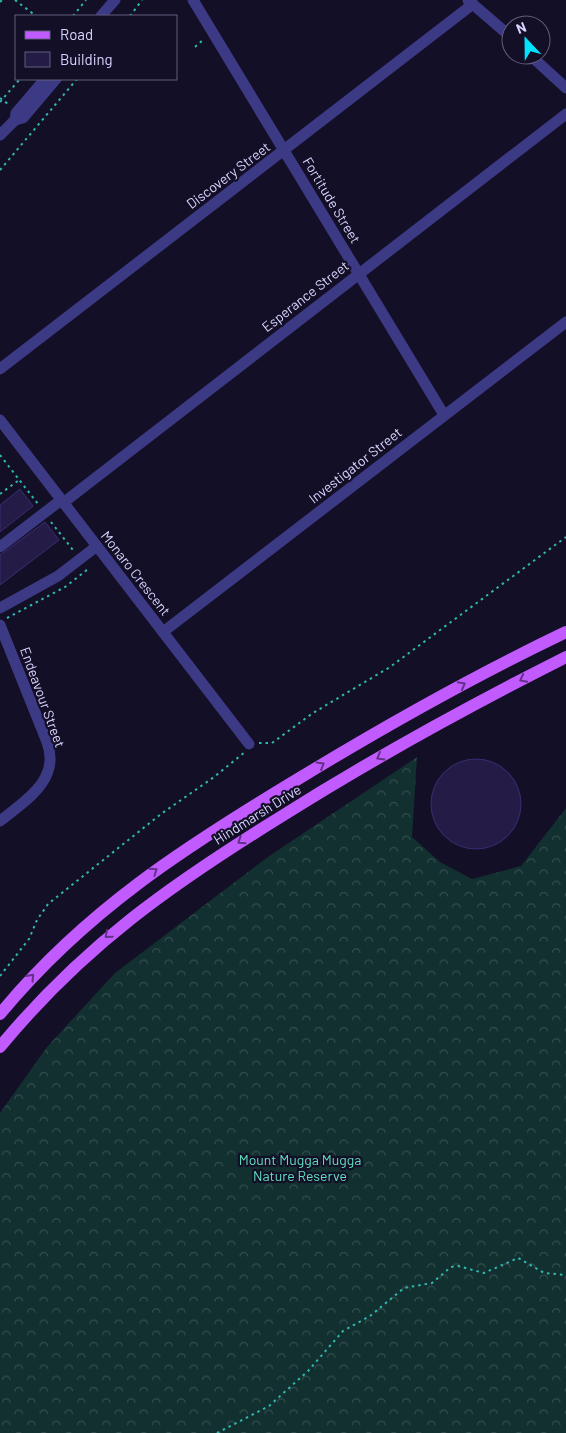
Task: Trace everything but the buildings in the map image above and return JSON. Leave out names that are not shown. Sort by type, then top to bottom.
[{"type":"main road","name":"Hindmarsh Drive","points":[[0,1014],[34,973],[67,940],[118,898],[167,862],[273,793],[372,734],[474,678],[566,632]]},
{"type":"main road","name":"Hindmarsh Drive","points":[[0,1047],[44,997],[88,953],[129,918],[183,879],[386,753],[566,657]]},
{"type":"street","points":[[102,15],[115,0]]},
{"type":"street","name":"Fortitude Street","points":[[193,0],[444,415]]},
{"type":"street","points":[[470,2],[501,29]]},
{"type":"street","name":"Discovery Street","points":[[0,369],[284,151],[470,2]]},
{"type":"street","points":[[541,65],[566,88]]},
{"type":"street","points":[[0,135],[14,120],[16,113],[44,80]]},
{"type":"street","points":[[14,120],[22,118],[55,80]]},
{"type":"street","name":"Esperance Street","points":[[0,547],[62,502],[566,114]]},
{"type":"street","name":"Investigator Street","points":[[163,632],[566,322]]},
{"type":"street","name":"Monaro Crescent","points":[[0,420],[4,436],[62,502],[248,744]]},
{"type":"street","points":[[0,608],[58,576],[96,546]]},
{"type":"street","name":"Endeavour Street","points":[[0,625],[47,742],[50,760],[46,776],[39,788],[0,821]]},
{"type":"path","points":[[15,0],[35,15]]},
{"type":"path","points":[[74,15],[86,0]]},
{"type":"path","points":[[131,15],[142,0]]},
{"type":"path","points":[[12,108],[1,100],[19,80]]},
{"type":"path","points":[[0,170],[76,80]]},
{"type":"path","points":[[0,494],[19,480]]},
{"type":"path","points":[[0,976],[29,939],[37,920],[48,904],[161,814],[244,755],[248,744],[272,743],[313,713],[390,667],[566,537]]},
{"type":"path","points":[[0,621],[51,596],[88,569]]},
{"type":"path","points":[[217,1433],[269,1406],[308,1371],[343,1331],[370,1316],[404,1288],[432,1282],[450,1267],[458,1266],[484,1273],[518,1258],[544,1274],[566,1275]]},
{"type":"green space","name":"Mount Mugga Mugga Nature Reserve","points":[[417,757],[412,837],[440,862],[472,879],[521,866],[566,808],[566,1433],[0,1433],[0,1113],[47,1047],[115,973],[268,857]]}]
